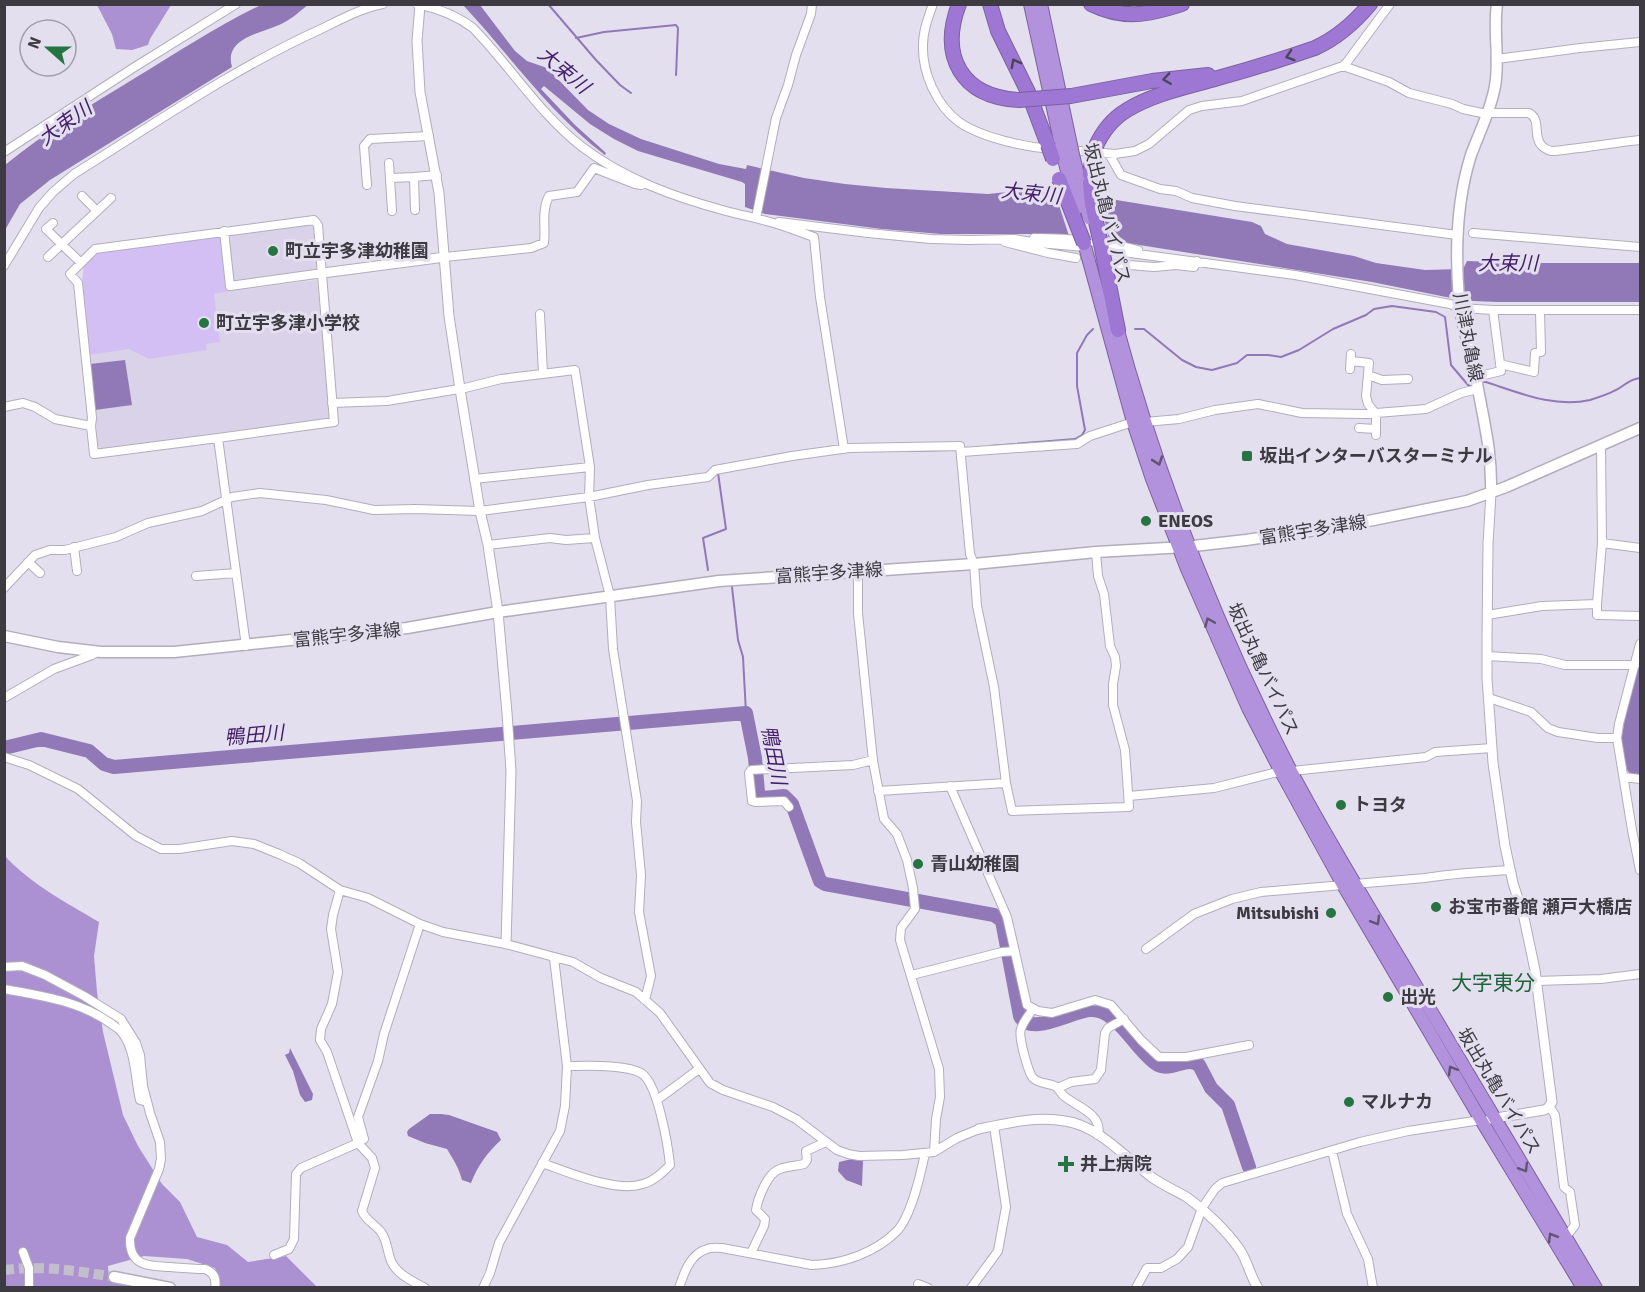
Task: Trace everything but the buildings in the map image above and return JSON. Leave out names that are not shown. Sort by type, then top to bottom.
[{"type":"highway","points":[[959,4],[951,41],[957,68],[969,82],[983,92],[1000,98],[1036,100],[1170,78],[1246,70]]},
{"type":"highway","points":[[990,4],[998,31],[1028,92],[1062,152],[1074,181],[1118,330]]},
{"type":"highway","name":"坂出丸亀バイパス","points":[[1030,4],[1062,152],[1074,181]]},
{"type":"highway","name":"坂出丸亀バイパス","points":[[1041,4],[1062,152]]},
{"type":"highway","points":[[1091,4],[1108,11],[1131,15],[1154,13],[1182,4]]},
{"type":"highway","points":[[1332,39],[1361,4]]},
{"type":"highway","points":[[1074,181],[1094,152],[1102,133],[1120,115],[1134,106],[1167,93],[1315,48],[1332,39],[1370,4]]},
{"type":"highway","points":[[1074,181],[1092,204],[1094,247]]},
{"type":"highway","name":"坂出丸亀バイパス","points":[[1094,247],[1139,422]]},
{"type":"highway","name":"坂出丸亀バイパス","points":[[1118,330],[1152,479],[1185,546],[1224,656],[1348,885],[1488,1119],[1583,1287]]},
{"type":"highway","name":"坂出丸亀バイパス","points":[[1488,1119],[1566,1237],[1596,1287]]},
{"type":"main road","name":"川津丸亀線","points":[[1491,493],[1491,458],[1460,306],[1457,241],[1465,179],[1495,87],[1497,4]]},
{"type":"main road","name":"富熊宇多津線","points":[[4,636],[97,652],[174,652],[406,628],[498,612],[719,580],[974,564],[1185,546],[1344,526],[1448,506],[1491,493],[1641,428]]},
{"type":"main road","points":[[114,1277],[170,1287]]},
{"type":"street","points":[[4,152],[236,4]]},
{"type":"street","points":[[4,266],[39,208],[74,174],[260,60],[358,12],[383,4]]},
{"type":"street","points":[[757,217],[776,118],[811,14],[812,4]]},
{"type":"street","points":[[933,4],[926,25],[923,45],[926,69],[939,100],[957,121],[984,134],[1027,146],[1108,154],[1125,154],[1149,144],[1189,110],[1242,101],[1343,66],[1390,4]]},
{"type":"street","points":[[506,944],[511,771],[498,612],[488,545],[474,479],[449,316],[437,175],[418,75],[419,5],[443,11],[463,20],[473,28],[531,95],[580,144],[600,160],[643,183],[689,200],[757,217],[813,237],[844,449]]},
{"type":"street","points":[[1497,59],[1641,42]]},
{"type":"street","points":[[1343,66],[1389,82],[1408,93],[1463,109],[1486,113],[1529,113],[1536,121],[1540,144],[1550,151],[1641,140]]},
{"type":"street","points":[[367,185],[364,146],[370,140],[429,136]]},
{"type":"street","points":[[1108,154],[1121,175],[1192,198],[1457,241]]},
{"type":"street","points":[[389,164],[392,211]]},
{"type":"street","points":[[224,231],[230,286],[445,257],[531,248],[544,243],[544,217],[549,196],[577,192],[594,168],[640,186],[643,183]]},
{"type":"street","points":[[390,178],[437,175]]},
{"type":"street","points":[[414,177],[415,210]]},
{"type":"street","points":[[82,196],[97,211]]},
{"type":"street","points":[[48,257],[111,198]]},
{"type":"street","points":[[314,220],[318,225],[334,422],[94,454],[78,283],[70,274],[95,249],[224,231],[314,220]]},
{"type":"street","points":[[773,222],[899,236],[968,240],[1064,238],[1112,243],[1169,257]]},
{"type":"street","points":[[53,223],[46,229],[81,263]]},
{"type":"street","points":[[1473,233],[1641,248]]},
{"type":"street","points":[[1014,239],[1197,261],[1493,310],[1641,310]]},
{"type":"street","points":[[998,240],[1076,258]]},
{"type":"street","points":[[1116,264],[1194,267],[1197,261]]},
{"type":"street","points":[[1476,377],[1501,370],[1493,310]]},
{"type":"street","points":[[1500,364],[1534,372],[1535,353],[1541,352],[1540,310]]},
{"type":"street","points":[[540,314],[543,374]]},
{"type":"street","points":[[1351,362],[1369,363],[1366,396],[1368,404],[1376,414],[1376,432],[1359,428]]},
{"type":"street","points":[[332,403],[387,401],[460,389],[501,379],[575,370],[590,467],[589,497],[595,538],[610,596],[613,649],[637,801],[636,822],[641,874],[639,912],[651,976],[645,1000]]},
{"type":"street","points":[[1368,375],[1382,380],[1408,379]]},
{"type":"street","points":[[962,452],[1077,444],[1090,436],[1139,422],[1179,419],[1215,410],[1258,404],[1302,413],[1364,414],[1426,409],[1461,393],[1478,389]]},
{"type":"street","points":[[4,407],[23,403],[55,419],[91,426]]},
{"type":"street","points":[[218,438],[246,646]]},
{"type":"street","points":[[4,588],[35,555],[116,537],[148,524],[202,511],[232,496],[260,493],[326,500],[374,510],[480,511],[589,497],[648,485],[708,477],[715,470],[731,466],[844,449],[960,446],[977,606],[994,687],[1011,812],[1129,807],[1125,750],[1113,705],[1115,657],[1110,646],[1096,552]]},
{"type":"street","points":[[1601,446],[1602,543],[1597,615],[1641,616]]},
{"type":"street","points":[[474,479],[590,467]]},
{"type":"street","points":[[1136,1287],[1147,1268],[1161,1268],[1177,1259],[1188,1247],[1202,1208],[1222,1183],[1360,1142],[1408,1131],[1544,1110],[1552,1102],[1531,946],[1510,870],[1500,821],[1492,748],[1487,656],[1491,493]]},
{"type":"street","points":[[488,545],[550,538],[566,540],[595,538]]},
{"type":"street","points":[[1602,543],[1641,548]]},
{"type":"street","points":[[74,547],[77,571]]},
{"type":"street","points":[[28,562],[40,573]]},
{"type":"street","points":[[858,571],[858,613],[878,791],[884,819],[897,834],[907,861],[913,888],[915,909],[902,928],[900,940],[939,1068],[940,1097],[934,1152]]},
{"type":"street","points":[[196,576],[236,573]]},
{"type":"street","points":[[1487,615],[1542,606],[1597,604]]},
{"type":"street","points":[[1641,644],[1617,738],[1641,870]]},
{"type":"street","points":[[4,698],[54,669],[97,652]]},
{"type":"street","points":[[1487,656],[1541,659],[1565,664],[1635,665]]},
{"type":"street","points":[[1489,698],[1531,712],[1548,728],[1558,732],[1598,738],[1617,738]]},
{"type":"street","points":[[1129,796],[1214,788],[1273,773],[1426,757],[1435,752],[1492,748]]},
{"type":"street","points":[[4,756],[29,765],[78,789],[136,836],[161,849],[179,849],[232,841],[254,844],[298,863],[340,890],[368,898],[420,924],[443,932],[506,944],[573,962],[601,978],[636,992],[660,1013],[710,1083],[723,1090],[773,1107],[796,1119],[837,1150],[848,1154],[860,1156],[934,1152],[957,1138],[979,1129],[1024,1120],[1066,1120],[1080,1125],[1098,1135],[1153,1178],[1202,1208],[1240,1250],[1258,1287]]},
{"type":"street","points":[[789,807],[784,801],[752,801],[749,773],[751,771],[853,765],[873,760]]},
{"type":"street","points":[[1624,777],[1641,779]]},
{"type":"street","points":[[878,791],[1006,783]]},
{"type":"street","points":[[950,786],[1007,918],[1027,1005],[1038,1011],[1052,1013],[1095,1000],[1111,1005],[1159,1057],[1185,1057],[1249,1045]]},
{"type":"street","points":[[1146,949],[1194,914],[1232,899],[1261,892],[1510,870]]},
{"type":"street","points":[[340,890],[331,929],[338,972],[332,1004],[321,1029],[320,1040],[327,1052],[358,1143],[372,1158],[375,1168],[362,1211],[364,1217],[381,1231],[387,1243],[390,1261],[403,1276],[425,1287]]},
{"type":"street","points":[[274,1255],[289,1249],[294,1239],[296,1174],[301,1168],[364,1139],[358,1117],[378,1061],[384,1034],[420,924]]},
{"type":"street","points":[[912,975],[1002,952],[1015,951]]},
{"type":"street","points":[[483,1287],[499,1243],[560,1131],[565,1106],[567,1066],[554,958]]},
{"type":"street","points":[[4,967],[22,966],[45,975],[121,1019],[136,1042],[140,1055],[143,1086],[160,1142],[161,1159],[130,1238],[130,1249],[141,1263],[151,1266],[211,1271],[215,1277],[215,1287]]},
{"type":"street","points":[[1536,981],[1641,975]]},
{"type":"street","points":[[4,989],[58,999],[90,1010],[122,1032],[130,1048],[140,1100],[147,1102]]},
{"type":"street","points":[[1033,1009],[1020,1030],[1033,1078],[1058,1088],[1062,1094],[1088,1111],[1097,1123],[1098,1135]]},
{"type":"street","points":[[1058,1088],[1071,1082],[1095,1079],[1101,1070],[1105,1032],[1124,1020]]},
{"type":"street","points":[[542,1163],[600,1183],[631,1186],[653,1180],[670,1166],[668,1146],[657,1100],[647,1078],[640,1073],[619,1068],[567,1066]]},
{"type":"street","points":[[657,1100],[699,1069]]},
{"type":"street","points":[[1549,1106],[1555,1115],[1564,1187],[1570,1192],[1575,1225],[1566,1237]]},
{"type":"street","points":[[971,1287],[999,1251],[1006,1207],[993,1126]]},
{"type":"street","points":[[751,1253],[765,1219],[756,1210],[758,1201],[771,1174],[777,1169],[804,1164],[807,1160],[806,1151],[826,1142]]},
{"type":"street","points":[[1332,1151],[1347,1214],[1368,1259],[1372,1287]]},
{"type":"street","points":[[680,1287],[688,1264],[698,1253],[707,1249],[722,1248],[812,1265],[845,1260],[874,1249],[898,1230],[909,1210],[925,1153]]},
{"type":"street","points":[[23,1252],[28,1268],[29,1287]]},
{"type":"street","points":[[918,1284],[928,1287]]},
{"type":"shaded area","points":[[97,5],[171,5],[148,45],[132,50],[116,49],[112,34]]},
{"type":"shaded area","name":"町立宇多津幼稚園","points":[[311,222],[315,225],[320,268],[316,273],[232,283],[228,234]]},
{"type":"shaded area","name":"町立宇多津小学校","points":[[221,234],[229,291],[317,280],[331,416],[329,419],[102,448],[97,445],[95,433],[97,431],[82,281]]},
{"type":"shaded area","points":[[221,234],[229,291],[214,294],[220,342],[206,344],[207,350],[149,359],[129,349],[89,355],[82,281],[84,264],[96,252]]},
{"type":"shaded area","points":[[4,855],[26,876],[99,922],[94,956],[97,992],[103,1032],[123,1115],[138,1146],[162,1184],[180,1202],[197,1237],[227,1245],[248,1262],[286,1256],[317,1287],[219,1287],[215,1268],[187,1259],[144,1256],[108,1266],[109,1279],[138,1287],[5,1287]]},
{"type":"water","name":"大束川","points":[[263,4],[308,5],[285,22],[240,42],[234,48],[231,57],[232,67],[50,180],[20,204],[5,230],[5,165],[36,141],[85,109],[214,30]]},
{"type":"water","name":"大束川","points":[[463,5],[480,5],[515,51],[527,61],[547,68],[588,110],[609,124],[641,139],[719,164],[746,169],[747,165],[804,178],[886,188],[988,194],[1043,192],[1104,198],[1252,222],[1261,226],[1265,234],[1287,244],[1354,256],[1376,263],[1425,270],[1461,269],[1467,261],[1640,263],[1640,302],[1473,301],[1372,282],[1108,240],[1051,234],[941,234],[765,214],[745,207],[745,184],[742,182],[638,151],[590,124],[544,86],[541,89],[606,153],[605,155],[585,139],[548,102]]},
{"type":"water","points":[[125,360],[132,405],[95,410],[90,364]]},
{"type":"water","points":[[1640,658],[1640,776],[1632,776],[1627,770],[1621,742],[1627,704]]},
{"type":"water","points":[[290,1048],[313,1094],[312,1100],[305,1102],[300,1095],[293,1071],[285,1055],[289,1053]]},
{"type":"water","points":[[430,1114],[449,1115],[497,1132],[501,1140],[483,1160],[471,1183],[462,1180],[447,1149],[408,1136],[409,1129]]},
{"type":"water","points":[[852,1159],[863,1160],[862,1186],[846,1180],[838,1171],[839,1162]]},
{"type":"pier","points":[[1054,190],[1099,195],[1110,244],[1070,239]]},
{"type":"waterway","points":[[548,4],[596,60],[631,93]]},
{"type":"waterway","points":[[576,38],[604,32],[676,25],[678,28],[676,75]]},
{"type":"waterway","points":[[1135,329],[1144,329],[1182,360],[1196,367],[1212,370],[1237,363],[1247,355],[1281,357],[1299,350],[1333,329],[1366,315],[1374,309],[1392,306],[1436,312],[1445,317],[1451,365],[1470,385]]},
{"type":"waterway","points":[[989,446],[1075,439],[1082,435],[1085,430],[1077,386],[1077,353],[1093,329]]},
{"type":"waterway","points":[[1484,382],[1550,401],[1577,402],[1603,396],[1640,378]]},
{"type":"waterway","points":[[907,451],[949,450]]},
{"type":"waterway","points":[[708,570],[703,538],[726,529],[718,473]]},
{"type":"waterway","points":[[732,587],[738,640],[743,657],[746,713]]},
{"type":"waterway","name":"鴨田川","points":[[4,748],[41,739],[89,751],[104,764],[114,767],[746,713],[755,758],[758,792],[761,798],[784,796],[792,804],[820,881],[825,884],[994,915],[1002,921],[1020,1016],[1025,1022],[1043,1024],[1084,1011],[1102,1012],[1119,1024],[1142,1051],[1158,1065],[1166,1067],[1190,1062],[1199,1065],[1211,1088],[1228,1105],[1249,1167]]},
{"type":"tunnel","points":[[4,1270],[46,1268],[114,1277]]},
{"type":"place","name":"町立宇多津幼稚園","points":[[273,251]]},
{"type":"place","name":"町立宇多津小学校","points":[[204,323]]},
{"type":"place","name":"坂出インターバスターミナル","points":[[1247,456]]},
{"type":"place","name":"ENEOS","points":[[1146,521]]},
{"type":"place","name":"トヨタ","points":[[1341,805]]},
{"type":"place","name":"青山幼稚園","points":[[918,864]]},
{"type":"place","name":"お宝市番館 瀬戸大橋店","points":[[1436,907]]},
{"type":"place","name":"Mitsubishi","points":[[1331,913]]},
{"type":"place","name":"出光","points":[[1388,997]]},
{"type":"place","name":"マルナカ","points":[[1349,1102]]},
{"type":"place","name":"井上病院","points":[[1066,1164]]},
{"type":"district","name":"大字東分","points":[[1493,983]]}]
